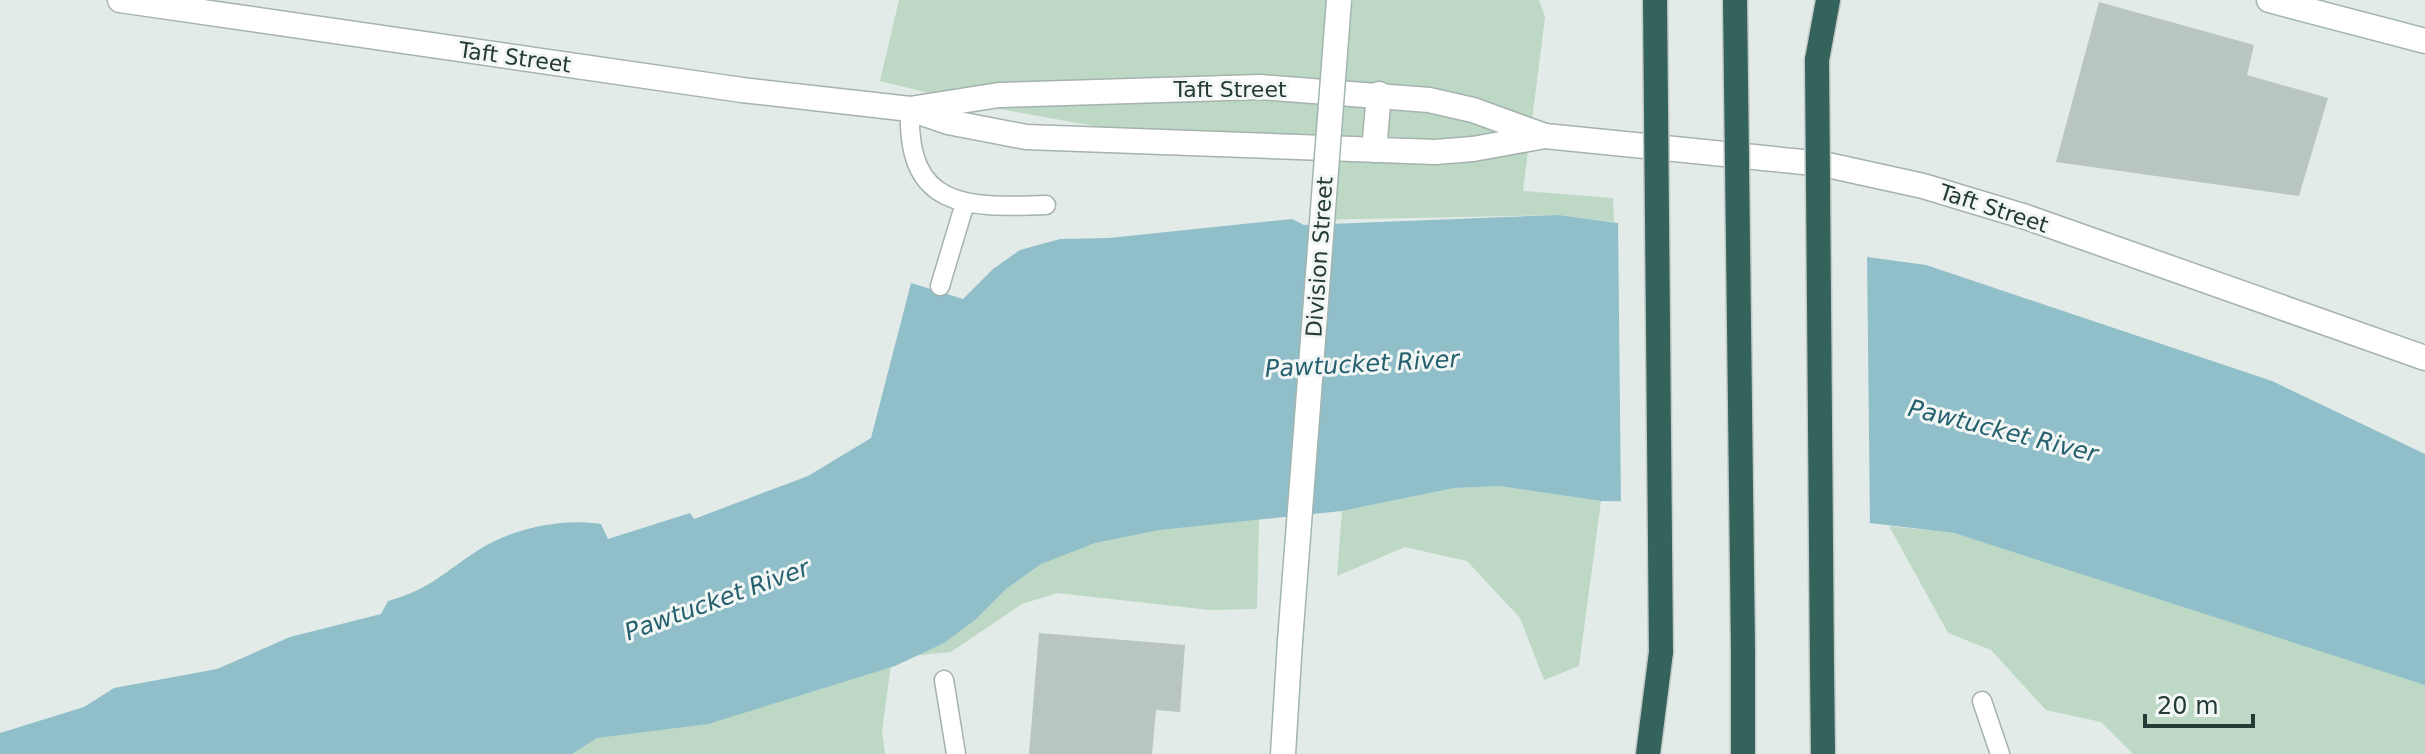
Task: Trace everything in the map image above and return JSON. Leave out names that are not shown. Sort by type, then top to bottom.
[{"type":"highway","points":[[1655,0],[1661,754]]},
{"type":"highway","points":[[1735,0],[1743,754]]},
{"type":"highway","points":[[1817,0],[1823,754]]},
{"type":"highway","points":[[1817,60],[1828,0]]},
{"type":"highway","points":[[1648,754],[1661,652]]},
{"type":"street","name":"Taft Street","points":[[120,0],[742,90],[910,109],[948,122],[1026,137],[1374,150],[1473,149],[1545,136]]},
{"type":"street","name":"Division Street","points":[[1283,754],[1339,0]]},
{"type":"street","points":[[2269,0],[2425,41]]},
{"type":"street","name":"Taft Street","points":[[910,109],[999,95],[1202,87],[1379,94],[1473,110],[1545,136],[1823,164],[1873,173],[2026,217],[2425,358]]},
{"type":"street","points":[[1374,150],[1379,94]]},
{"type":"lane","points":[[910,109],[912,154],[919,174],[930,188],[965,203],[1046,205]]},
{"type":"lane","points":[[940,286],[965,203]]},
{"type":"lane","points":[[944,680],[956,754]]},
{"type":"lane","points":[[1982,701],[2000,754]]},
{"type":"green space","points":[[899,0],[1539,0],[1545,17],[1523,191],[1613,198],[1614,222],[1559,215],[1311,220],[1314,166],[1310,155],[1244,153],[977,105],[880,81]]},
{"type":"green space","points":[[1499,486],[1601,501],[1579,666],[1544,680],[1520,618],[1467,561],[1405,547],[1337,576],[1342,511],[1454,488]]},
{"type":"green space","points":[[1259,519],[1257,609],[1210,610],[1057,593],[1022,604],[951,652],[892,658],[882,731],[885,754],[523,754],[1006,589],[1041,564],[1093,543],[1148,531]]},
{"type":"green space","points":[[1889,526],[1954,533],[2404,676],[2425,685],[2425,754],[2133,754],[2101,722],[2046,710],[1991,650],[1948,633]]},
{"type":"water","name":"Pawtucket River","points":[[1559,215],[1926,265],[2272,381],[2425,454],[2425,685],[1954,533],[1694,502],[1601,501],[1499,486],[1454,488],[1342,511],[1159,530],[1095,543],[1041,564],[1006,589],[975,620],[944,643],[895,666],[708,724],[597,738],[572,754],[0,754],[0,733],[84,707],[114,688],[217,669],[290,637],[381,614],[388,601],[427,585],[480,549],[507,535],[539,526],[586,522],[601,524],[608,539],[690,513],[694,519],[808,476],[871,438],[911,283],[963,299],[993,269],[1020,250],[1060,239],[1109,238],[1292,219],[1304,225]]},
{"type":"pier","points":[[1618,219],[1867,253],[1870,527],[1694,506],[1621,505]]},
{"type":"building","points":[[2099,2],[2254,45],[2247,75],[2328,98],[2299,196],[2056,162]]},
{"type":"building","points":[[1039,633],[1185,645],[1180,712],[1156,710],[1152,754],[1029,754]]}]
